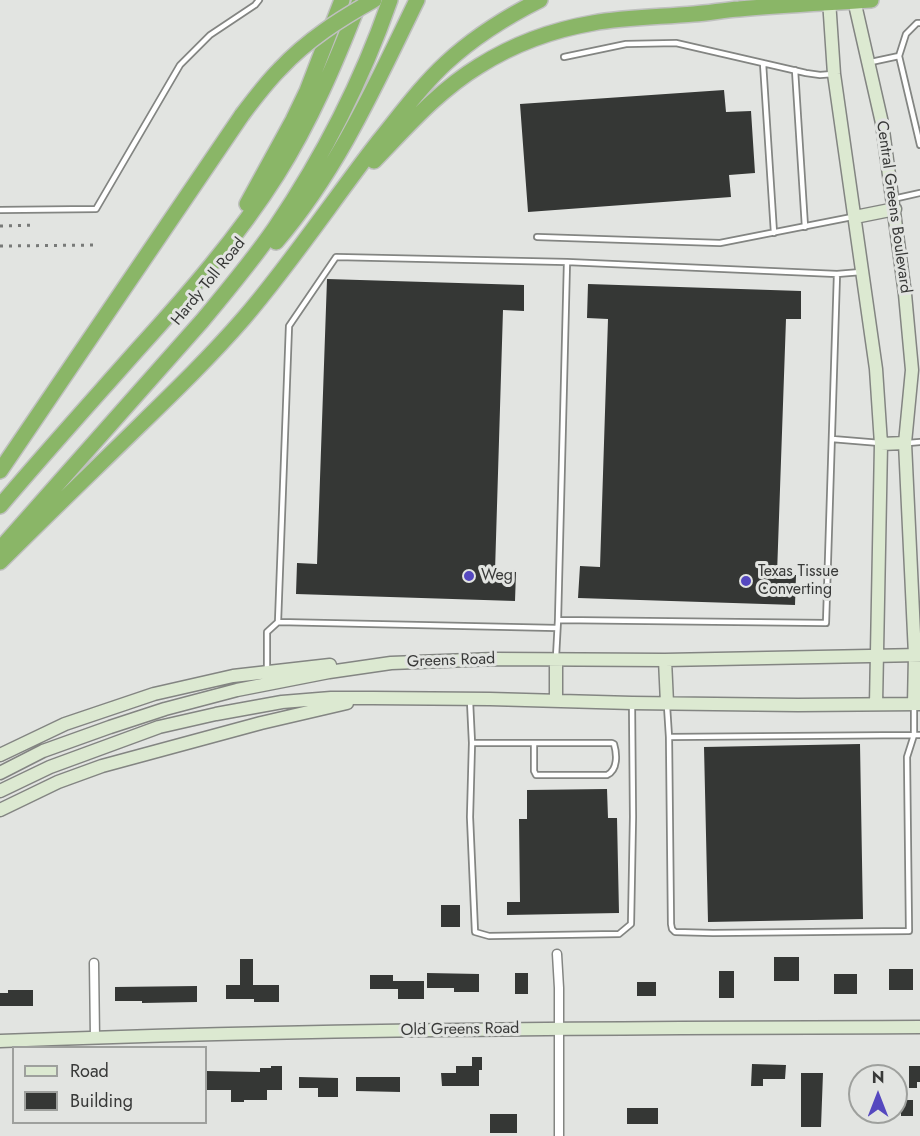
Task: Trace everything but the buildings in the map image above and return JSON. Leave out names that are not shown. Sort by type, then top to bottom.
[{"type":"highway","points":[[219,256],[298,110],[342,0]]},
{"type":"highway","name":"Hardy Toll Road","points":[[0,506],[187,294],[219,256],[263,195],[298,138],[331,72],[360,0]]},
{"type":"highway","points":[[0,471],[260,91],[294,56],[323,32],[374,0]]},
{"type":"highway","name":"Hardy Toll Road","points":[[0,549],[227,291],[274,229],[337,125],[371,51],[390,0]]},
{"type":"highway","points":[[227,291],[262,258],[283,234],[326,175],[363,112],[417,0]]},
{"type":"highway","points":[[0,562],[204,362],[251,310],[407,105],[433,76],[466,45],[489,28],[540,0]]},
{"type":"highway","points":[[320,221],[370,165],[435,99],[479,65],[523,42],[544,34],[611,20],[871,0]]},
{"type":"main road","name":"Central Greens Boulevard","points":[[854,1],[882,123],[905,294],[912,370],[905,443],[917,655],[917,704]]},
{"type":"main road","points":[[829,2],[834,74],[876,369],[881,444],[876,704]]},
{"type":"main road","points":[[855,217],[894,204]]},
{"type":"main road","points":[[881,444],[905,443]]},
{"type":"main road","name":"Greens Road","points":[[0,773],[44,752],[165,709],[237,690],[329,672],[392,663],[495,659],[665,660],[917,655]]},
{"type":"main road","points":[[556,660],[556,700]]},
{"type":"main road","points":[[665,660],[667,704]]},
{"type":"main road","points":[[0,755],[65,724],[154,694],[233,676],[325,665],[392,663]]},
{"type":"main road","points":[[0,791],[50,767],[159,727],[282,702],[331,698],[470,698],[667,704],[917,704]]},
{"type":"main road","points":[[0,810],[58,782],[102,766],[261,723],[373,698]]},
{"type":"main road","name":"Old Greens Road","points":[[0,1041],[559,1028],[920,1028]]},
{"type":"street","points":[[557,954],[559,1136]]},
{"type":"street","points":[[94,963],[95,1038]]},
{"type":"lane","points":[[0,210],[96,208],[180,65],[210,35],[259,0]]},
{"type":"lane","points":[[920,23],[917,23],[906,34],[899,56],[920,145]]},
{"type":"lane","points":[[564,57],[626,44],[676,43],[820,75],[834,74]]},
{"type":"lane","points":[[868,63],[899,56]]},
{"type":"lane","points":[[763,63],[774,232]]},
{"type":"lane","points":[[795,70],[805,227]]},
{"type":"lane","points":[[894,204],[920,193]]},
{"type":"lane","points":[[537,237],[720,243],[855,217]]},
{"type":"lane","points":[[278,622],[289,326],[336,257],[567,262],[837,274],[863,272]]},
{"type":"lane","points":[[556,660],[567,262]]},
{"type":"lane","points":[[558,620],[826,623],[837,274]]},
{"type":"lane","points":[[832,438],[881,444]]},
{"type":"lane","points":[[905,443],[920,442]]},
{"type":"lane","points":[[267,672],[267,632],[278,622],[557,628]]},
{"type":"lane","points":[[470,698],[475,932],[489,936],[619,934],[631,924],[632,703]]},
{"type":"lane","points":[[667,704],[672,929],[675,932],[713,933],[909,931],[908,756],[917,735],[917,704]]},
{"type":"lane","points":[[669,737],[917,735]]},
{"type":"lane","points":[[472,743],[534,743],[612,743],[616,748],[615,766],[607,775],[536,775],[534,743]]},
{"type":"railway","points":[[0,226],[36,225]]},
{"type":"railway","points":[[0,246],[98,245]]},
{"type":"place","name":"Weg","points":[[469,576]]},
{"type":"place","name":"Texas Tissue Converting","points":[[746,581]]}]
